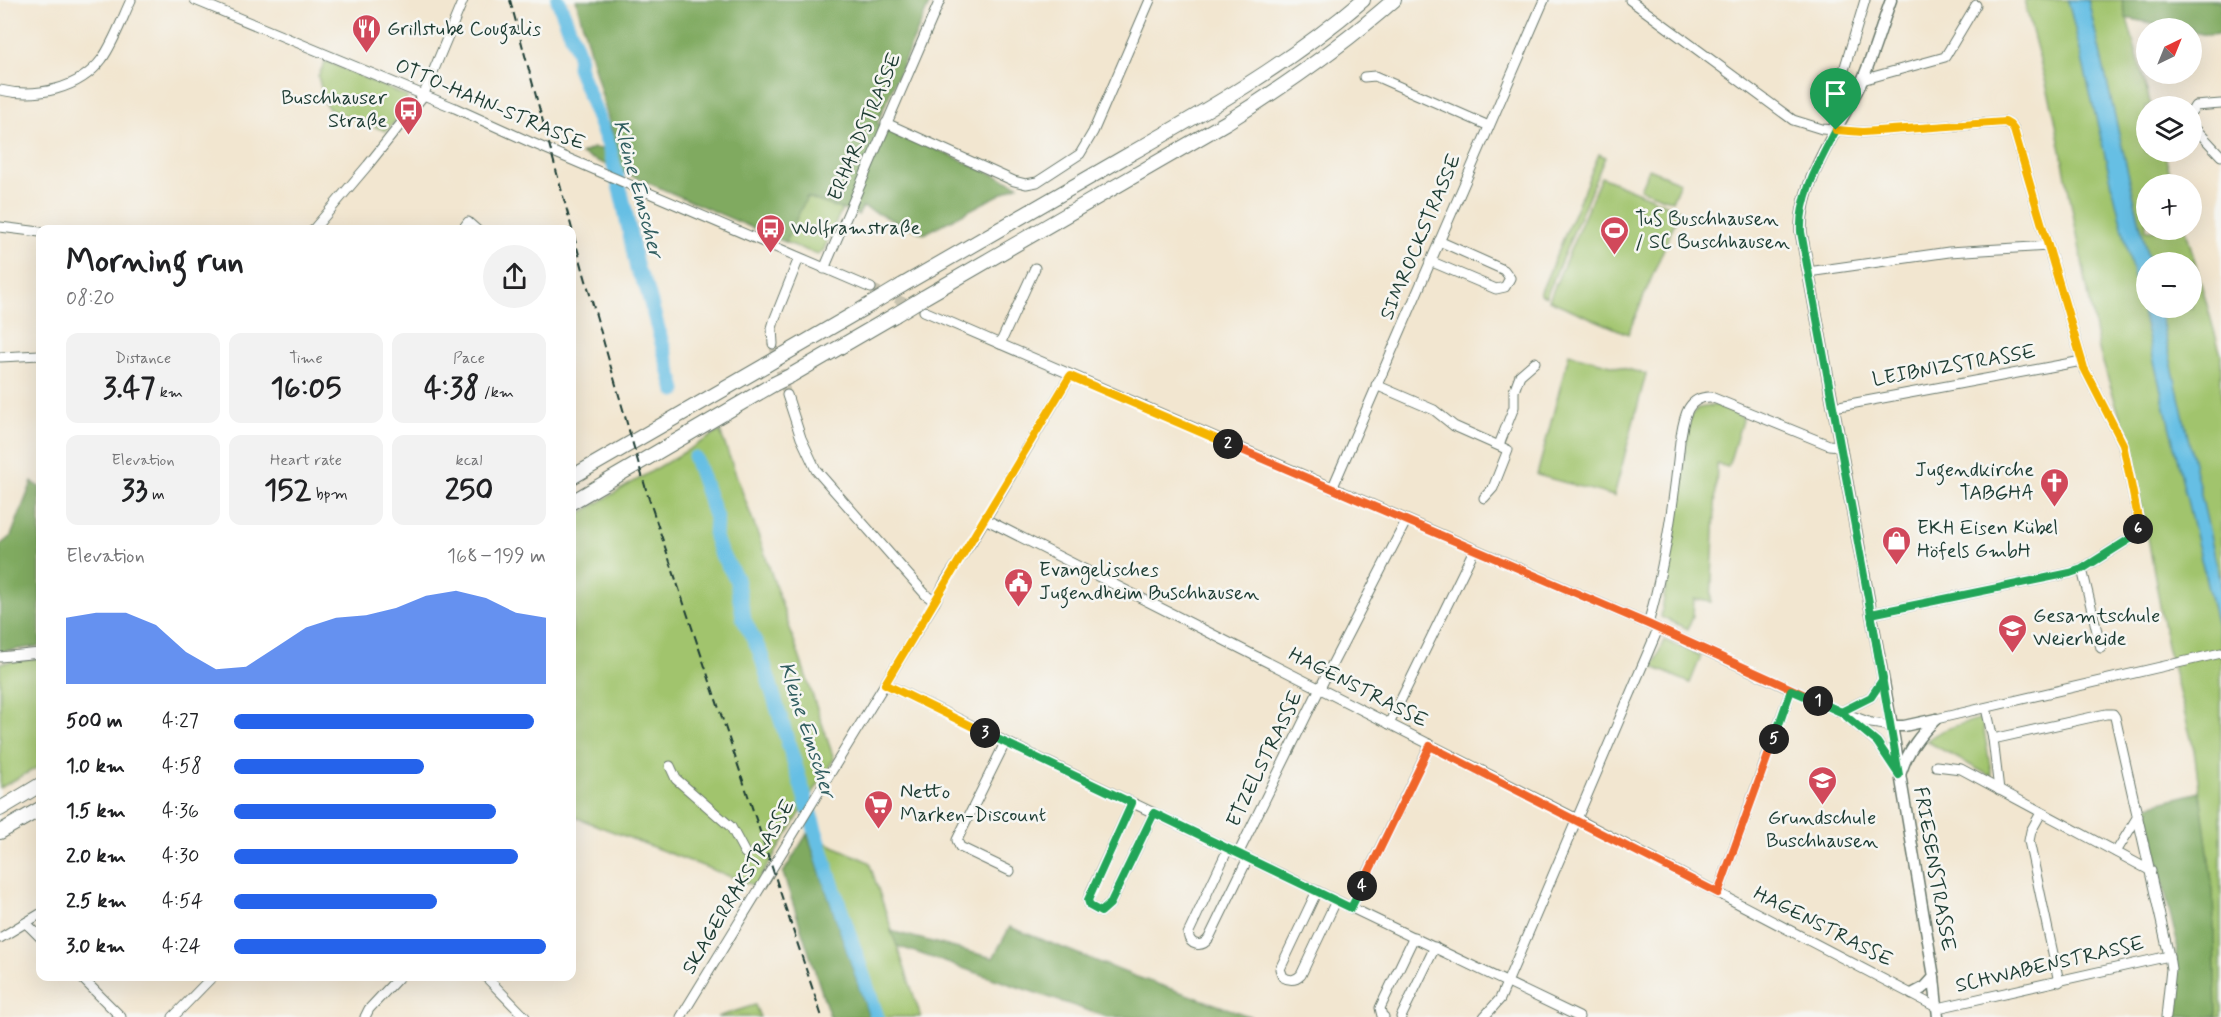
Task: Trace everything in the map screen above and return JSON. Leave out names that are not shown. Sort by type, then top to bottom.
[{"type":"highway","points":[[576,475],[1213,107],[1316,38],[1363,0]]},
{"type":"highway","points":[[576,500],[895,315],[924,305],[1266,98],[1322,59],[1394,0]]},
{"type":"highway","points":[[0,808],[36,787]]},
{"type":"highway","points":[[0,832],[36,811]]},
{"type":"main road","name":"FRIESENSTRASSE","points":[[1892,0],[1862,81],[1817,169],[1802,212],[1801,232],[1892,726],[1938,1012]]},
{"type":"main road","points":[[1892,726],[1904,726],[1936,719]]},
{"type":"main road","points":[[1899,775],[1909,750],[1936,719]]},
{"type":"main road","points":[[1912,994],[1925,987],[1934,977]]},
{"type":"street","points":[[0,90],[26,94],[59,89],[89,73],[102,59],[130,0]]},
{"type":"street","name":"OTTO-HAHN-STRASSE","points":[[195,0],[445,104],[871,288]]},
{"type":"street","points":[[317,225],[423,96],[463,0]]},
{"type":"street","name":"ERHARDSTRASSE","points":[[824,269],[940,0]]},
{"type":"street","points":[[886,123],[1014,181],[1026,184],[1037,182],[1080,154],[1093,132],[1150,0]]},
{"type":"street","name":"SIMROCKSTRASSE","points":[[1332,489],[1544,0]]},
{"type":"street","points":[[1630,0],[1793,120],[1822,129],[1863,132],[2005,122],[2014,130],[2082,361],[2123,444],[2139,523],[2133,537],[2082,569],[2058,576],[1871,614]]},
{"type":"street","name":"FRIESENSTRASSE","points":[[1836,130],[1832,110],[1865,0]]},
{"type":"street","points":[[1862,81],[1945,57],[1976,5]]},
{"type":"street","points":[[1365,77],[1375,76],[1489,126]]},
{"type":"street","points":[[2202,107],[2221,104]]},
{"type":"street","points":[[2202,136],[2221,156]]},
{"type":"street","points":[[0,226],[36,231]]},
{"type":"street","points":[[1430,261],[1496,289],[1508,284],[1510,278],[1504,270],[1439,241]]},
{"type":"street","points":[[1808,272],[1937,253],[2048,246]]},
{"type":"street","points":[[773,344],[772,328],[775,318],[800,258]]},
{"type":"street","points":[[1000,344],[1035,268]]},
{"type":"street","points":[[924,305],[1000,344],[1070,376],[1648,624],[1841,712],[1871,723],[1892,726]]},
{"type":"street","points":[[0,357],[36,355]]},
{"type":"street","name":"LEIBNIZSTRASSE","points":[[1833,407],[2082,361]]},
{"type":"street","points":[[1484,498],[1493,488],[1514,407],[1514,391],[1520,375],[1535,362]]},
{"type":"street","name":"SKAGERRAKSTRASSE","points":[[681,1017],[935,602],[946,580],[1070,376]]},
{"type":"street","points":[[1376,385],[1434,410],[1454,426],[1503,448]]},
{"type":"street","points":[[787,395],[801,438],[816,470],[935,602]]},
{"type":"street","points":[[1648,624],[1664,557],[1676,485],[1684,414],[1689,406],[1701,398],[1711,397],[1829,445],[1840,446]]},
{"type":"street","name":"HAGENSTRASSE","points":[[985,519],[1577,819],[1912,994],[1938,1012]]},
{"type":"street","name":"ETZELSTRASSE","points":[[1238,854],[1406,520]]},
{"type":"street","points":[[1389,724],[1474,550]]},
{"type":"street","points":[[2082,569],[2100,648]]},
{"type":"street","points":[[1484,1017],[1497,1004],[1507,982],[1658,629]]},
{"type":"street","points":[[0,657],[36,653]]},
{"type":"street","points":[[1936,719],[2221,653]]},
{"type":"street","points":[[1841,712],[1871,697],[1883,679]]},
{"type":"street","points":[[885,684],[1579,1017]]},
{"type":"street","points":[[1718,893],[1791,690]]},
{"type":"street","points":[[1986,708],[1993,739],[1999,790]]},
{"type":"street","points":[[1841,712],[1877,742],[1899,775]]},
{"type":"street","points":[[1993,739],[2113,714],[2169,956],[2171,969],[2166,1017]]},
{"type":"street","points":[[1005,743],[957,840],[960,847],[1010,871]]},
{"type":"street","points":[[1351,908],[1430,746]]},
{"type":"street","points":[[670,766],[676,779],[731,827],[745,853]]},
{"type":"street","points":[[1936,766],[1961,769],[2151,871]]},
{"type":"street","points":[[1132,803],[1088,900],[1090,906],[1101,912],[1110,904],[1154,813]]},
{"type":"street","points":[[2041,813],[2031,831],[2029,841],[2059,982]]},
{"type":"street","points":[[2116,852],[2138,816]]},
{"type":"street","points":[[1228,849],[1188,934],[1191,942],[1197,945],[1206,943],[1209,938],[1248,858]]},
{"type":"street","points":[[1317,891],[1281,965],[1280,973],[1286,979],[1295,980],[1301,975],[1336,900]]},
{"type":"street","points":[[0,938],[36,917]]},
{"type":"street","points":[[26,923],[36,933]]},
{"type":"street","points":[[1384,1017],[1380,1008],[1414,937]]},
{"type":"street","points":[[1401,1017],[1435,947]]},
{"type":"street","name":"SCHWABENSTRASSE","points":[[1938,1012],[2169,956]]},
{"type":"street","points":[[85,981],[121,1017]]},
{"type":"street","points":[[173,1017],[208,981]]},
{"type":"street","points":[[365,1017],[369,1009],[395,981]]},
{"type":"street","points":[[489,981],[525,1017]]},
{"type":"green space","points":[[576,0],[931,0],[877,123],[1018,185],[924,234],[863,207],[858,215],[807,197],[785,242],[581,154],[593,148],[617,151]]},
{"type":"green space","points":[[2024,0],[2122,0],[2136,51],[2136,84],[2145,84],[2148,96],[2136,96],[2136,162],[2167,162],[2170,174],[2136,174],[2136,240],[2189,240],[2192,252],[2136,252],[2136,318],[2202,318],[2202,287],[2221,355],[2221,1017],[2216,1017],[2213,891],[2194,750],[2167,646],[2149,543],[2122,423],[2099,350],[2054,114]]},
{"type":"green space","points":[[2122,0],[2221,0],[2221,34],[2202,34],[2202,18],[2136,18],[2136,20],[2126,18]]},
{"type":"green space","points":[[326,61],[408,97],[394,123],[386,131],[330,110],[325,104],[318,76]]},
{"type":"green space","points":[[1599,154],[1605,157],[1546,297],[1540,294]]},
{"type":"green space","points":[[1649,169],[1680,182],[1672,201],[1640,189]]},
{"type":"green space","name":"TuS Buschhausen / SC Buschhausen","points":[[1601,177],[1680,210],[1628,334],[1549,300]]},
{"type":"green space","points":[[806,197],[842,209],[823,251],[818,255],[785,242]]},
{"type":"green space","points":[[1569,354],[1646,374],[1614,496],[1537,475]]},
{"type":"green space","points":[[1716,405],[1743,417],[1728,467],[1717,464],[1711,602],[1694,599],[1693,616],[1688,629],[1661,617],[1690,416],[1699,408]]},
{"type":"green space","points":[[720,431],[760,540],[834,759],[755,886],[576,818],[576,516]]},
{"type":"green space","points":[[32,482],[36,484],[36,647],[0,652],[0,545],[11,536]]},
{"type":"green space","points":[[1664,640],[1701,656],[1690,683],[1653,667]]},
{"type":"green space","points":[[36,658],[36,768],[0,788],[0,663]]},
{"type":"green space","points":[[1982,718],[1992,777],[1926,741],[1945,730]]},
{"type":"green space","points":[[2200,792],[2213,891],[2216,1017],[2172,1017],[2177,942],[2144,806]]},
{"type":"green space","points":[[807,834],[869,862],[921,1017],[869,1017]]},
{"type":"green space","points":[[807,834],[869,1017],[830,1017],[783,873]]},
{"type":"green space","points":[[1010,927],[1134,976],[1252,1017],[1107,1017],[897,946],[891,931],[993,958]]},
{"type":"green space","points":[[755,1005],[760,1017],[717,1017]]},
{"type":"water","points":[[2068,0],[2088,0],[2136,206],[2136,240],[2144,240],[2147,252],[2136,252],[2136,286]]},
{"type":"water","points":[[2144,318],[2161,318],[2221,583],[2221,643]]},
{"type":"waterway","name":"Kleine Emscher","points":[[558,0],[579,54],[578,67],[609,146],[637,269],[647,289],[675,390]]},
{"type":"waterway","name":"Kleine Emscher","points":[[695,458],[716,518],[715,537],[720,552],[736,578],[744,620],[760,652],[830,878],[877,1017]]},
{"type":"tunnel","points":[[871,288],[913,306]]},
{"type":"tunnel","points":[[773,344],[787,395]]},
{"type":"railway","points":[[510,0],[571,225]]},
{"type":"railway","points":[[576,244],[647,493],[822,1017]]},
{"type":"place","name":"Grillstube Cougalis","points":[[366,54]]},
{"type":"place","name":"Buschhauser Straße","points":[[408,136]]},
{"type":"place","name":"Wolframstraße","points":[[770,254]]},
{"type":"place","name":"TuS Buschhausen / SC Buschhausen","points":[[1614,256]]},
{"type":"place","name":"Jugendkirche TABGHA","points":[[2055,508]]},
{"type":"place","name":"EKH Eisen Kübel Höfels GmbH","points":[[1896,566]]},
{"type":"place","name":"Evangelisches Jugendheim Buschhausen","points":[[1018,608]]},
{"type":"place","name":"Gesamtschule Weierheide","points":[[2012,654]]},
{"type":"place","name":"Grundschule Buschhausen","points":[[1822,806]]},
{"type":"place","name":"Netto Marken-Discount","points":[[879,830]]},
{"type":"route","points":[[1836,130],[1820,161],[1809,190],[1802,212],[1801,232],[1845,477],[1883,679],[1871,697],[1859,705],[1841,712],[1648,624],[1070,376],[885,684],[1132,803],[1088,900],[1090,906],[1101,912],[1110,904],[1154,813],[1351,908],[1430,746],[1577,819],[1718,893],[1791,690],[1841,712],[1877,742],[1899,775],[1892,726],[1871,614],[2058,576],[2082,569],[2133,537],[2139,523],[2123,444],[2084,368],[2014,130],[2005,122],[1863,132],[1836,130]]}]
